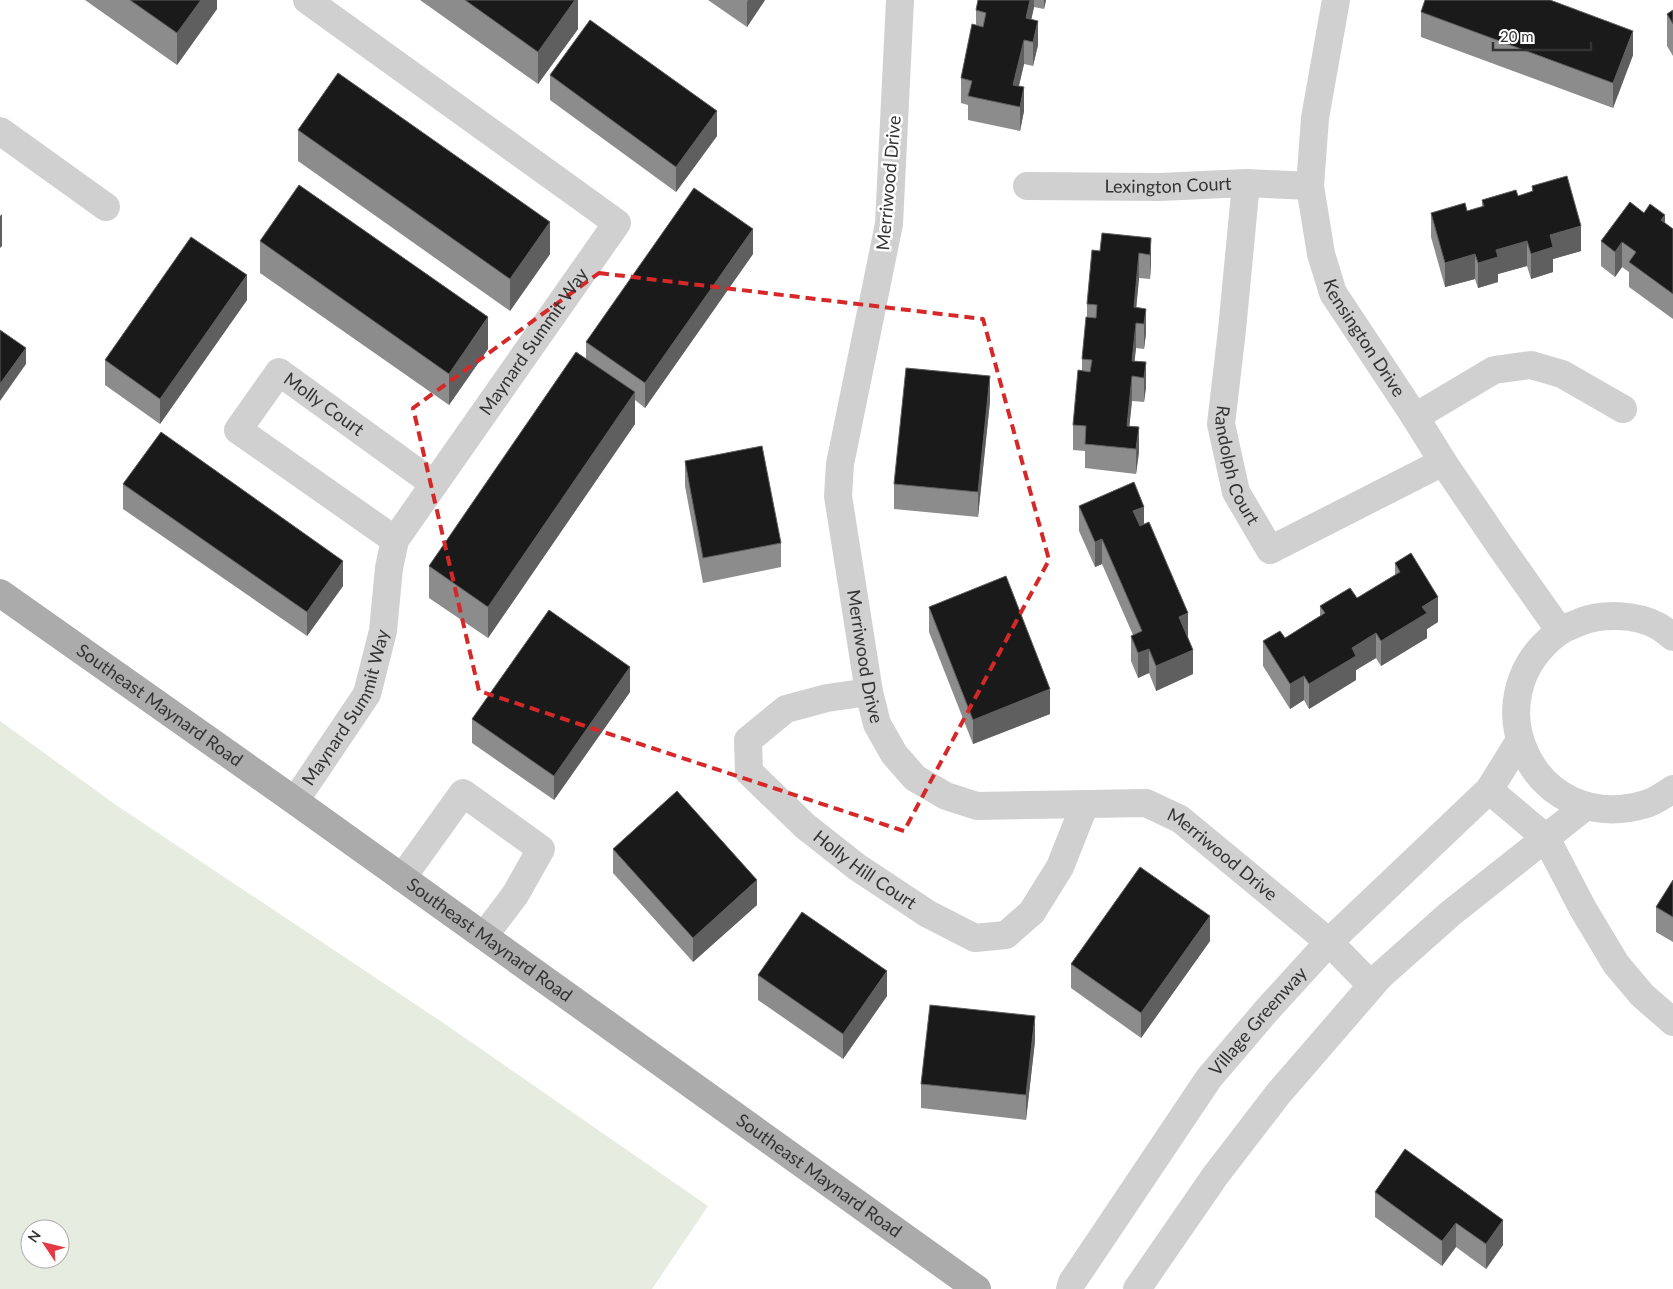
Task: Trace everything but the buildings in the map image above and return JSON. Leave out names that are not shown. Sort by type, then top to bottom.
[{"type":"main road","name":"Southeast Maynard Road","points":[[0,593],[295,801],[977,1289]]},
{"type":"street","name":"Maynard Summit Way","points":[[295,801],[367,694],[383,630],[389,568],[395,540],[617,223],[307,0]]},
{"type":"street","name":"Merriwood Drive","points":[[900,0],[889,224],[840,464],[838,496],[869,692],[877,724],[894,754],[915,778],[946,796],[977,806],[1146,803],[1180,819],[1329,942],[1371,985]]},
{"type":"street","name":"Kensington Drive","points":[[1336,0],[1315,118],[1310,186],[1321,254],[1333,293],[1443,462],[1560,631]]},
{"type":"street","points":[[0,131],[106,207]]},
{"type":"street","name":"Lexington Court","points":[[1027,186],[1160,187],[1246,183],[1310,186]]},
{"type":"street","name":"Randolph Court","points":[[1246,183],[1221,424],[1236,492],[1270,550],[1443,462]]},
{"type":"street","points":[[1415,417],[1494,370],[1531,365],[1562,374],[1623,409]]},
{"type":"street","name":"Molly Court","points":[[395,540],[238,430],[279,372],[434,484]]},
{"type":"street","points":[[1673,637],[1656,625],[1624,615],[1591,618],[1560,631],[1537,651],[1522,679],[1516,709],[1520,740],[1529,762],[1544,782],[1563,797],[1586,806],[1617,810],[1648,804],[1673,789]]},
{"type":"street","name":"Holly Hill Court","points":[[869,692],[827,698],[786,709],[748,740],[749,772],[805,826],[857,867],[928,914],[975,938],[1006,934],[1032,912],[1060,866],[1084,804]]},
{"type":"street","name":"Village Greenway","points":[[1070,1289],[1080,1269],[1209,1078],[1266,1010],[1329,942],[1489,790],[1520,740]]},
{"type":"street","points":[[1489,790],[1546,838],[1583,909],[1616,964],[1642,995],[1673,1022]]},
{"type":"street","points":[[402,878],[463,793],[541,849],[515,895],[484,936]]},
{"type":"street","points":[[1137,1289],[1227,1161],[1278,1094],[1371,985],[1451,913],[1586,806]]},
{"type":"highlighted area","points":[[599,273],[983,319],[1049,560],[904,831],[479,691],[413,408]]},
{"type":"shaded area","points":[[0,721],[116,805],[442,1022],[708,1206],[652,1289],[0,1289]]}]
